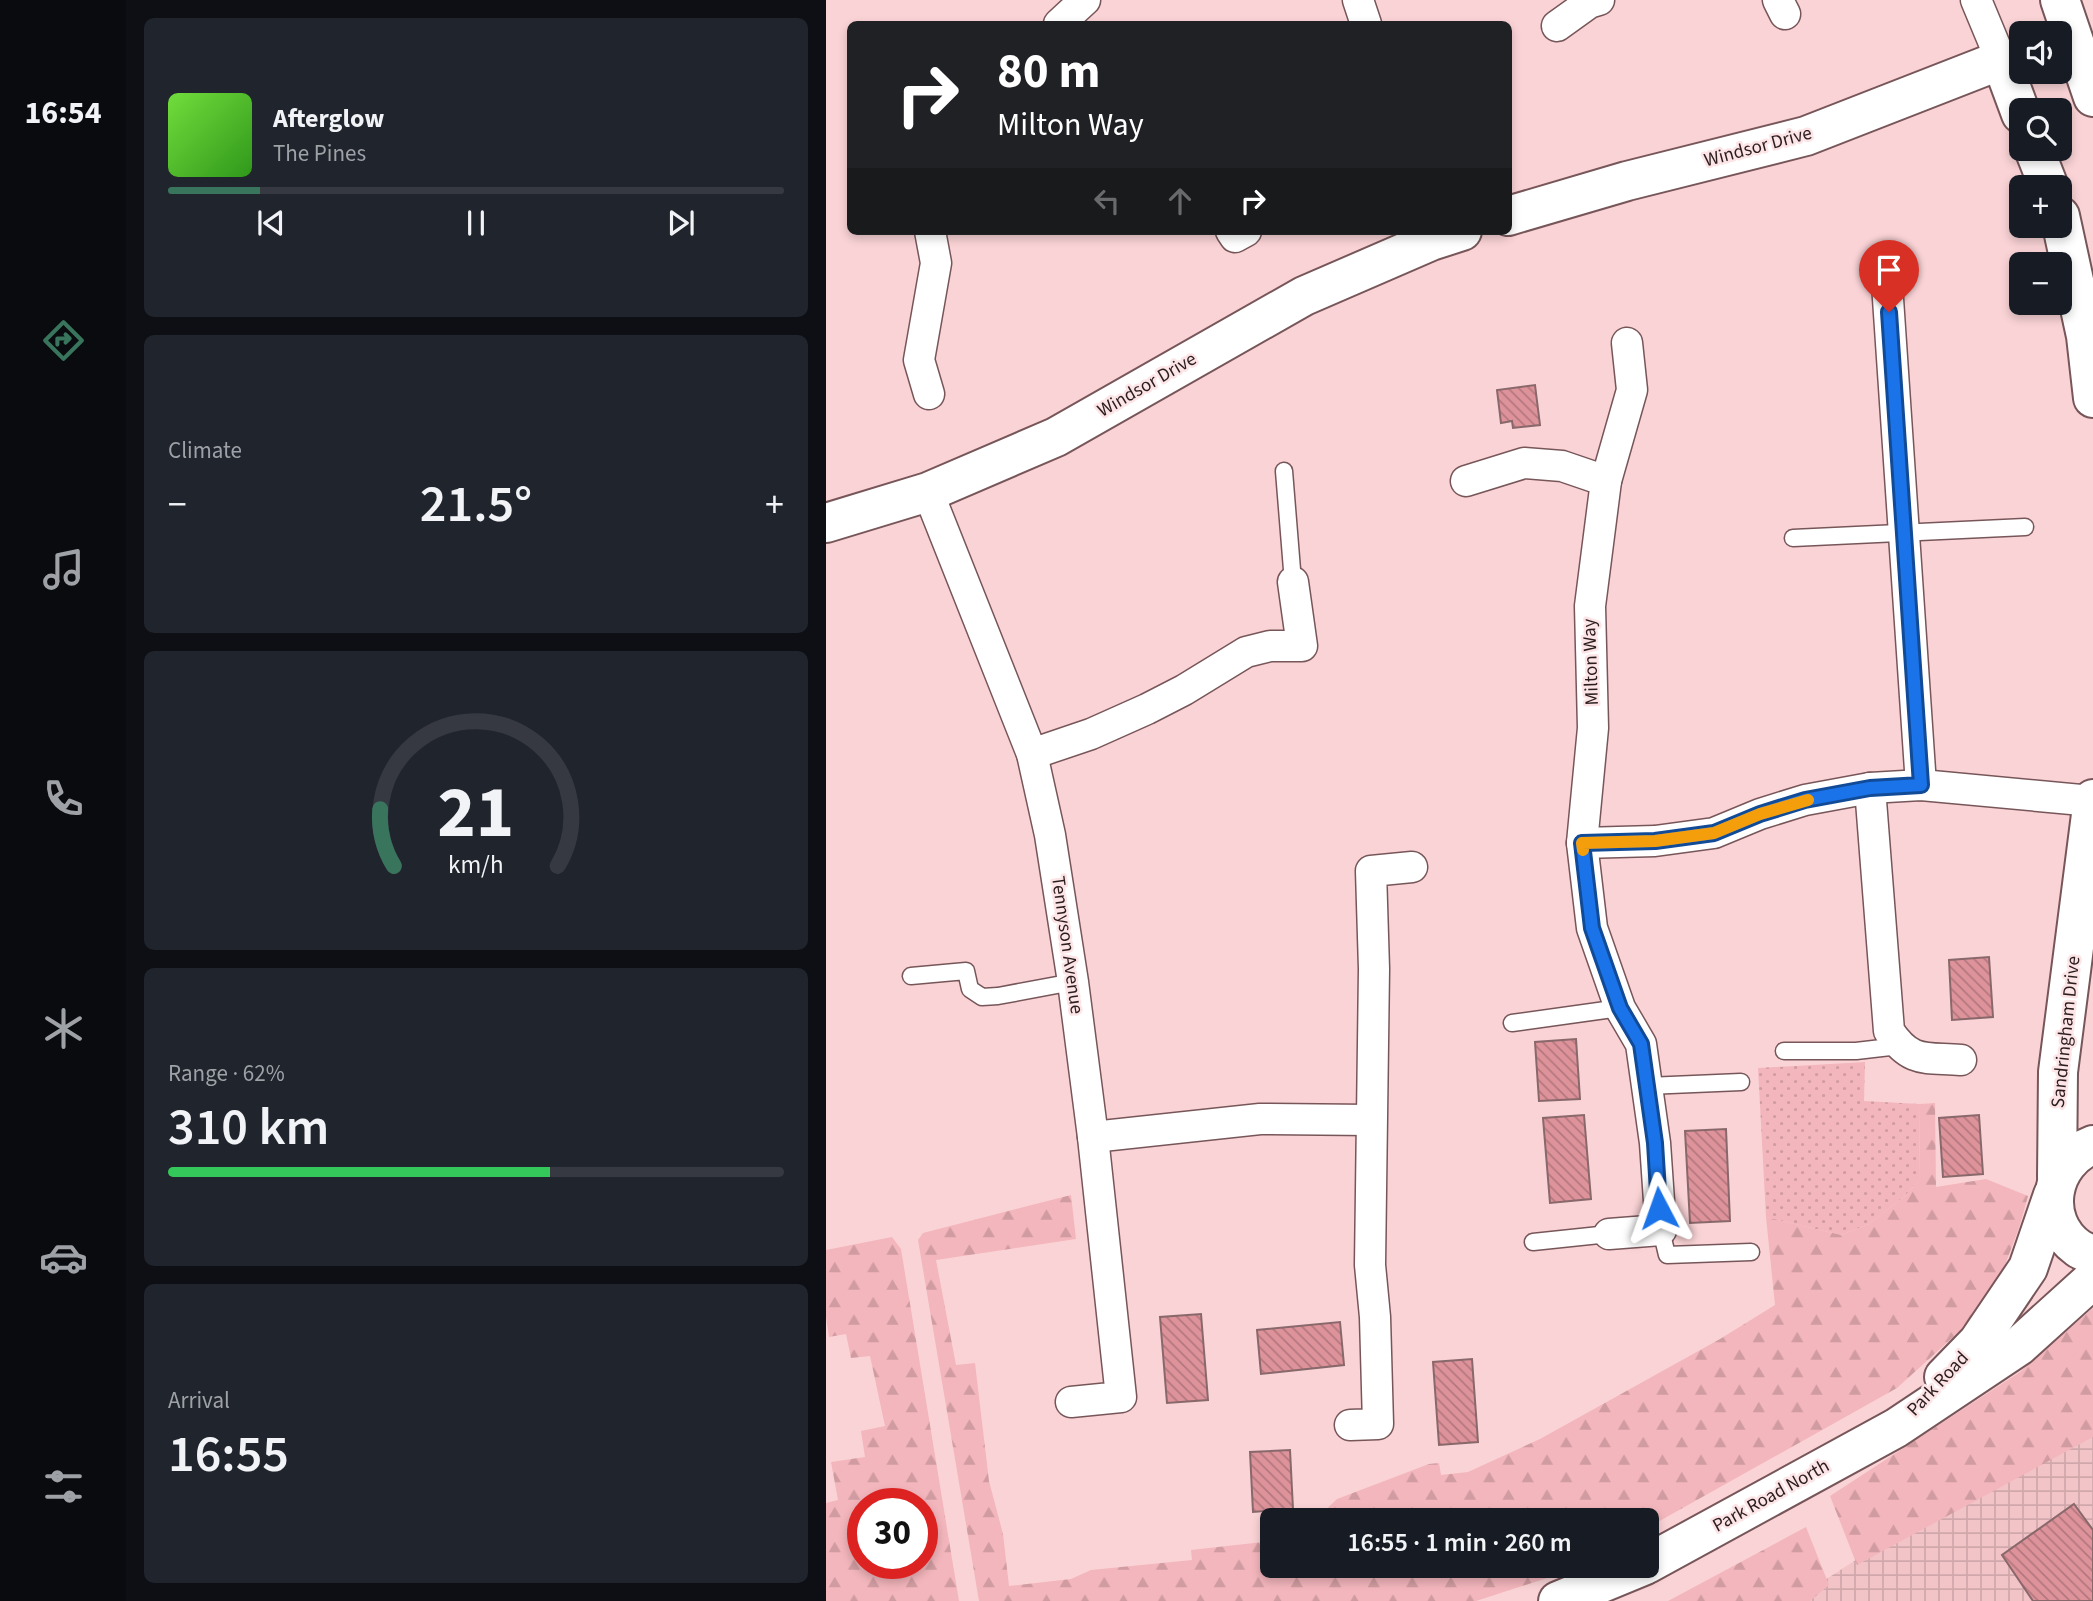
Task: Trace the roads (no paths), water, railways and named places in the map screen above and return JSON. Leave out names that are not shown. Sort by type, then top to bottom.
[{"type":"street","points":[[1359,0],[1365,21]]},
{"type":"street","points":[[1557,26],[1589,3],[1599,0]]},
{"type":"street","points":[[1976,0],[2015,98]]},
{"type":"street","points":[[2060,0],[2093,97]]},
{"type":"street","name":"Windsor Drive","points":[[1512,215],[1627,181],[1806,136],[2001,60]]},
{"type":"street","points":[[929,394],[919,360],[936,263],[931,235]]},
{"type":"street","name":"Windsor Drive","points":[[826,523],[928,492],[1056,438],[1304,296],[1438,235]]},
{"type":"street","points":[[2065,238],[2086,336],[2093,398]]},
{"type":"street","points":[[1887,284],[1921,785]]},
{"type":"street","name":"Milton Way","points":[[1627,342],[1632,390],[1606,481],[1590,606],[1593,728],[1582,843],[1592,928],[1620,1008],[1641,1044],[1655,1143],[1661,1230]]},
{"type":"street","points":[[1466,481],[1524,463],[1562,466],[1606,481]]},
{"type":"street","name":"Tennyson Avenue","points":[[928,492],[1032,754],[1050,835],[1073,982],[1121,1397],[1070,1402]]},
{"type":"street","points":[[1032,754],[1091,734],[1147,709],[1246,652],[1270,646],[1302,646],[1293,582]]},
{"type":"street","points":[[1582,843],[1655,841],[1714,833],[1760,814],[1805,800],[1870,788],[1921,785],[2093,800]]},
{"type":"street","points":[[1870,788],[1889,1031],[1899,1046],[1912,1056],[1961,1060]]},
{"type":"street","name":"Sandringham Drive","points":[[2055,1186],[2057,1083],[2093,800]]},
{"type":"street","points":[[1350,1425],[1378,1424],[1375,1317],[1370,1265],[1374,969],[1371,871],[1412,867]]},
{"type":"street","name":"Sandringham Drive","points":[[2078,928],[2093,1000]]},
{"type":"street","points":[[1093,1137],[1259,1119],[1370,1120]]},
{"type":"street","points":[[2093,1145],[2068,1161],[2055,1186],[2055,1216],[2064,1234],[2078,1248],[2093,1255]]},
{"type":"street","name":"Park Road","points":[[1896,1428],[1978,1342],[2028,1268],[2055,1186]]},
{"type":"street","points":[[1609,1234],[1661,1230]]},
{"type":"street","name":"Park Road","points":[[1896,1428],[2019,1346],[2093,1279]]},
{"type":"street","name":"Park Road North","points":[[1659,1557],[1896,1428]]},
{"type":"street","name":"Park Road North","points":[[1558,1601],[1614,1578]]},
{"type":"lane","points":[[1284,471],[1293,582]]},
{"type":"lane","points":[[1793,538],[2025,527]]},
{"type":"lane","points":[[911,976],[966,971],[970,989],[982,996],[998,996],[1073,982]]},
{"type":"lane","points":[[1512,1023],[1620,1008]]},
{"type":"lane","points":[[1784,1051],[1856,1051],[1899,1046]]},
{"type":"lane","points":[[1647,1086],[1741,1082]]},
{"type":"lane","points":[[1661,1230],[1667,1255],[1751,1251]]},
{"type":"lane","points":[[1533,1242],[1609,1234]]}]
